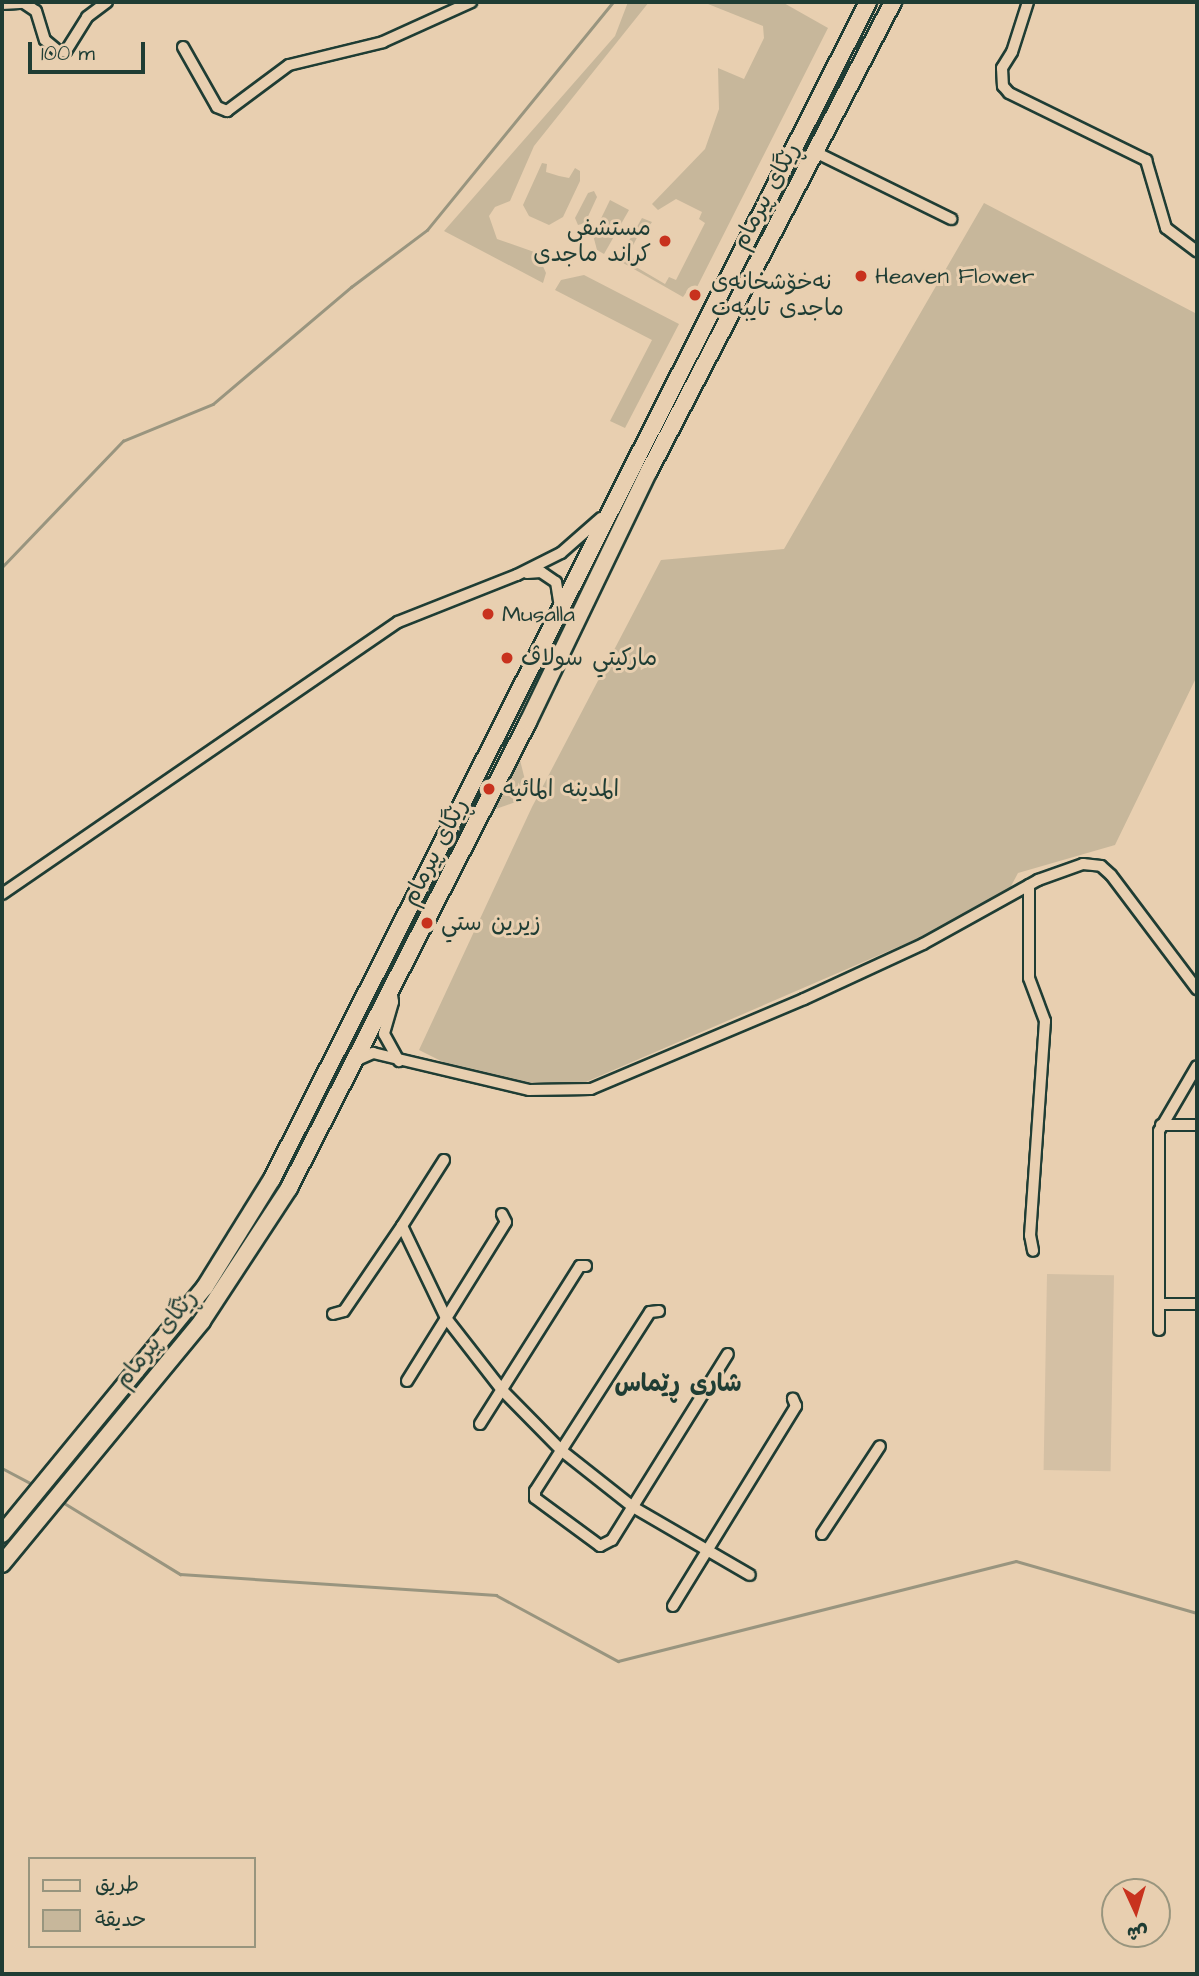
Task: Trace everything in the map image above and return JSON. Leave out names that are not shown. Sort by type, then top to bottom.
[{"type":"highway","name":"ڕێگای پیرمام","points":[[2,1534],[175,1325],[253,1211],[486,759],[611,505],[868,2]]},
{"type":"highway","name":"ڕێگای پیرمام","points":[[2,1564],[202,1321],[289,1188],[507,762],[698,376],[893,2]]},
{"type":"highway","points":[[681,367],[698,376]]},
{"type":"highway","points":[[486,759],[507,762]]},
{"type":"street","points":[[2,4],[24,3],[36,11],[45,40],[58,51],[66,51],[87,17],[107,2]]},
{"type":"street","points":[[183,47],[216,107],[227,111],[289,65],[383,42],[471,2]]},
{"type":"street","points":[[1028,2],[1012,52],[1002,68],[1003,86],[1009,93],[1146,160],[1166,228],[1197,251]]},
{"type":"street","points":[[815,152],[951,219]]},
{"type":"street","points":[[2,894],[398,622],[517,575],[576,544],[611,505]]},
{"type":"street","points":[[517,575],[541,572],[556,582],[561,600],[557,617]]},
{"type":"street","points":[[354,1061],[373,1053],[529,1090],[591,1089],[923,944],[1029,884],[1077,865],[1101,866],[1197,989]]},
{"type":"street","points":[[1029,884],[1029,978],[1045,1021],[1030,1235],[1034,1251]]},
{"type":"street","points":[[391,989],[393,1002],[384,1034],[399,1061]]},
{"type":"street","points":[[1159,1330],[1161,1125],[1197,1066]]},
{"type":"street","points":[[1161,1125],[1197,1125]]},
{"type":"street","points":[[332,1314],[344,1311],[444,1160]]},
{"type":"street","points":[[407,1381],[506,1222],[502,1214]]},
{"type":"street","points":[[402,1226],[446,1318],[502,1390],[562,1451],[633,1507],[750,1575]]},
{"type":"street","points":[[480,1424],[580,1266],[586,1266]]},
{"type":"street","points":[[1159,1304],[1197,1304]]},
{"type":"street","points":[[659,1311],[650,1312],[535,1491],[536,1498],[600,1546],[608,1545],[728,1354]]},
{"type":"street","points":[[673,1606],[796,1406],[793,1399]]},
{"type":"street","points":[[822,1534],[880,1446]]},
{"type":"shaded area","points":[[1047,1274],[1114,1275],[1111,1471],[1044,1470]]},
{"type":"green space","points":[[628,2],[649,2],[534,146],[510,201],[495,207],[489,216],[497,239],[537,253],[546,273],[543,283],[444,231],[615,36]]},
{"type":"green space","points":[[703,2],[782,2],[828,28],[694,293],[688,290],[683,297],[618,260],[642,218],[652,222],[649,226],[644,224],[628,255],[634,259],[631,264],[665,284],[669,277],[676,280],[705,223],[699,219],[702,212],[676,199],[658,210],[652,204],[705,149],[719,109],[718,68],[744,79],[764,38],[763,26]]},
{"type":"green space","points":[[542,163],[547,164],[546,172],[559,176],[569,178],[575,168],[580,171],[580,181],[563,217],[549,225],[529,216],[523,205]]},
{"type":"green space","points":[[594,191],[597,197],[585,223],[578,225],[575,218],[588,193]]},
{"type":"green space","points":[[610,200],[629,210],[604,254],[597,250],[593,235]]},
{"type":"green space","points":[[984,203],[1197,314],[1197,676],[1115,845],[1018,873],[1009,890],[928,934],[579,1085],[512,1081],[459,1070],[419,1050],[532,807],[661,560],[784,549]]},
{"type":"green space","points":[[584,275],[679,324],[625,428],[610,421],[652,340],[555,290],[561,280]]},
{"type":"green space","points":[[519,756],[528,792],[524,799],[490,811]]},
{"type":"waterway","points":[[2,567],[123,441],[213,404],[351,287],[427,230],[613,2]]},
{"type":"waterway","points":[[2,1468],[32,1484]]},
{"type":"waterway","points":[[61,1501],[180,1574],[496,1595],[618,1661],[1016,1561],[1197,1613]]},
{"type":"place","name":"مستشفی کراند ماجدی","points":[[665,241]]},
{"type":"place","name":"Heaven Flower","points":[[861,276]]},
{"type":"place","name":"نەخۆشخانەی ماجدی تایبەت","points":[[695,295]]},
{"type":"place","name":"Musalla","points":[[488,614]]},
{"type":"place","name":"ماركيتي سولاڤ","points":[[507,658]]},
{"type":"place","name":"المدينه المائيه","points":[[489,789]]},
{"type":"place","name":"زيرين ستي","points":[[427,923]]},
{"type":"district","name":"شاری ڕێماس","points":[[678,1385]]}]
